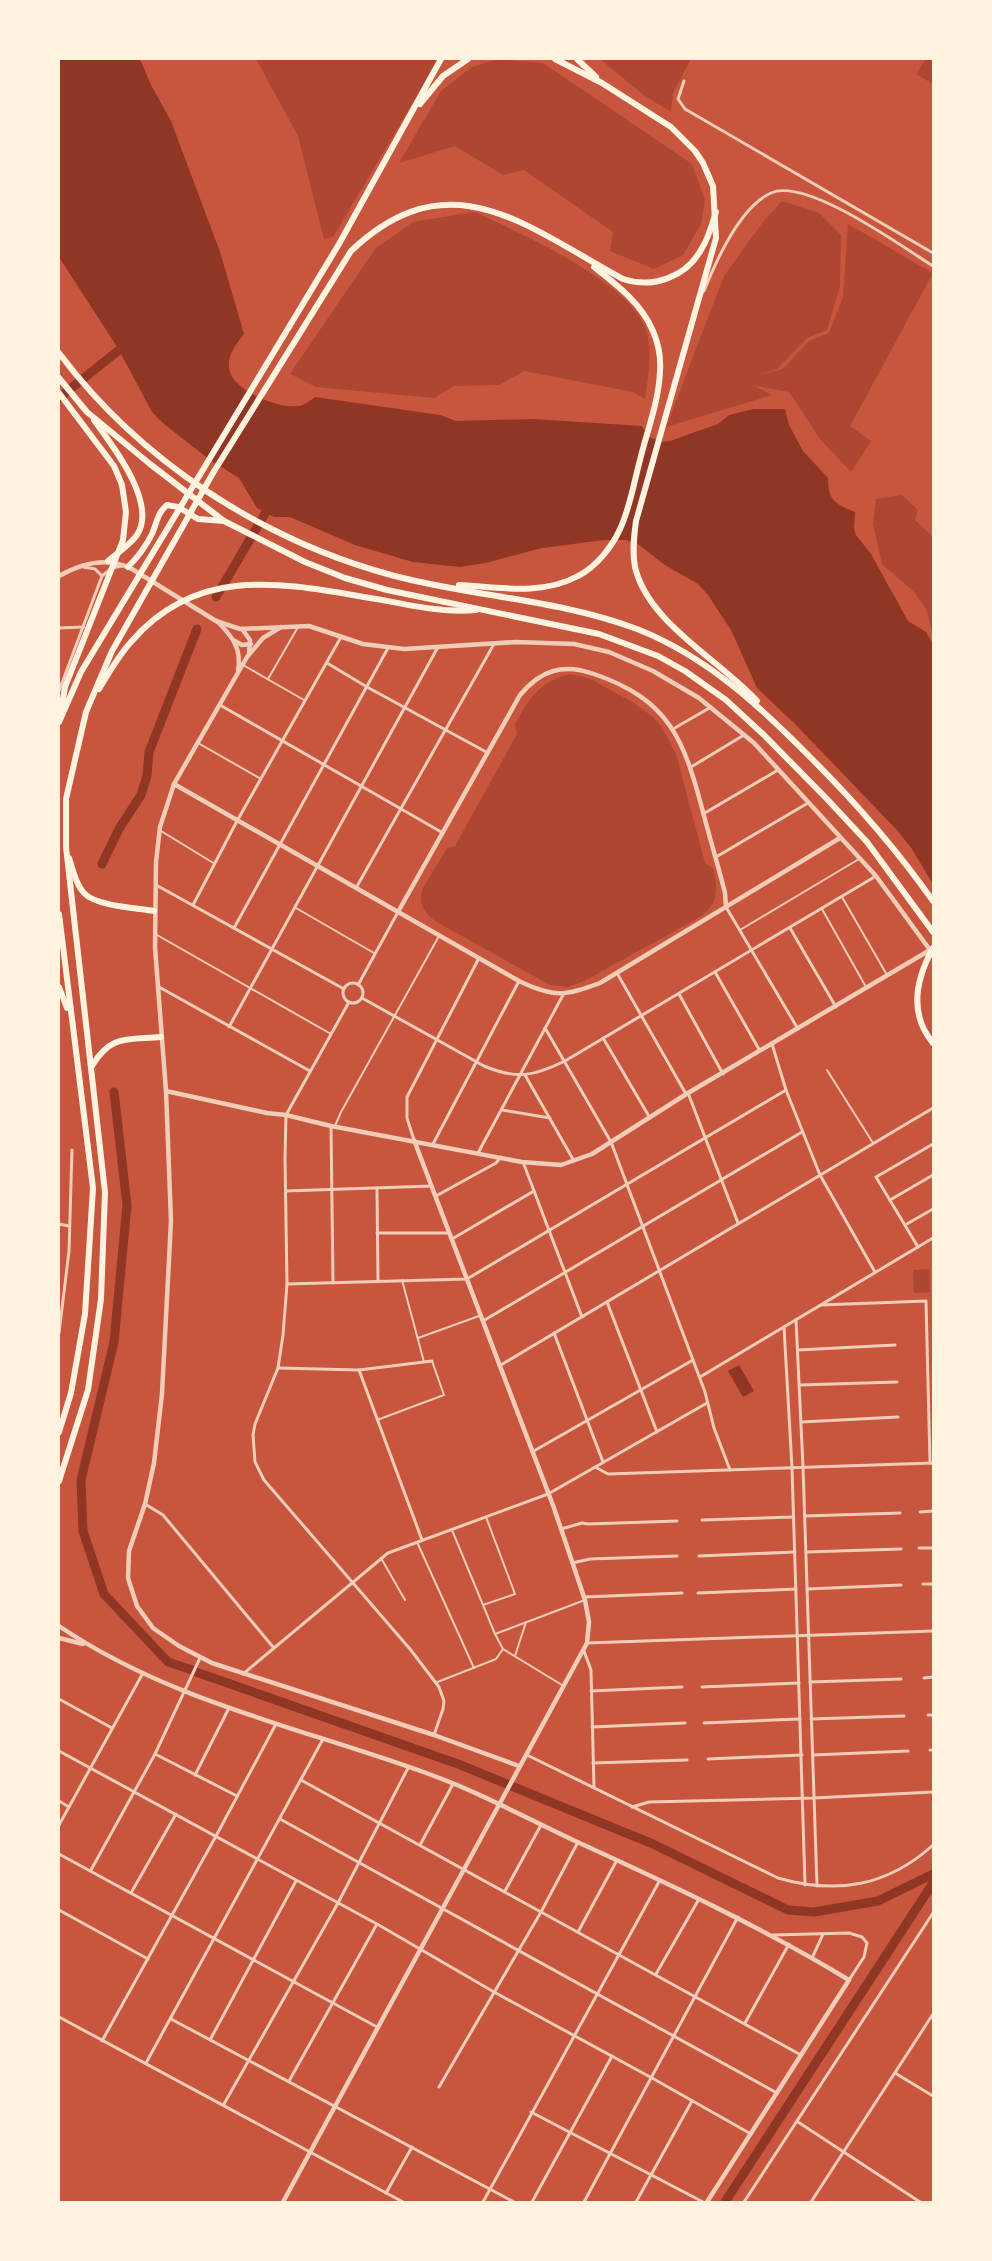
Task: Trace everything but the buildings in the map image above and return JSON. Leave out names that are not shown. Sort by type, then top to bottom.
[{"type":"highway","points":[[59,722],[81,672],[339,244],[412,116],[441,59]]},
{"type":"highway","points":[[412,116],[443,76],[468,59]]},
{"type":"highway","points":[[555,59],[602,83],[671,127],[686,140],[704,163],[710,176],[716,212],[716,238],[636,521],[634,557],[640,581],[653,603],[670,622],[740,682],[778,724],[850,797],[910,869],[933,901]]},
{"type":"highway","points":[[577,59],[602,83]]},
{"type":"highway","points":[[59,1481],[88,1390],[101,1299],[105,1184],[72,912],[66,847],[66,799],[86,712],[112,651],[213,473],[268,382],[352,251],[369,234],[404,214],[443,204],[482,207],[504,213],[628,280],[642,282],[666,279],[685,269],[702,249],[716,212]]},
{"type":"highway","points":[[432,584],[523,589],[545,587],[578,577],[597,562],[624,522],[658,388],[660,357],[653,331],[642,311],[626,293],[582,256]]},
{"type":"highway","points":[[59,353],[84,386],[156,452],[222,501],[281,534],[392,576],[550,606],[637,629],[696,660],[737,688],[778,724]]},
{"type":"highway","points":[[60,380],[87,412],[127,467],[139,498],[141,521],[138,533],[108,561]]},
{"type":"highway","points":[[59,393],[114,466],[122,485],[126,512],[123,540],[65,687],[59,722]]},
{"type":"highway","points":[[87,412],[224,521],[273,547],[346,578],[387,590],[599,634],[658,656],[685,671],[726,700],[828,799],[896,878],[933,932]]},
{"type":"highway","points":[[130,568],[152,535],[160,512],[167,505],[178,507],[198,519],[224,521]]},
{"type":"highway","points":[[86,712],[130,643],[154,618],[190,596],[216,588],[249,584],[277,585],[382,600],[423,608],[468,611],[483,609]]},
{"type":"highway","points":[[66,847],[78,883],[85,894],[94,901],[154,911]]},
{"type":"highway","points":[[59,914],[93,1194],[85,1314],[72,1393],[59,1432]]},
{"type":"highway","points":[[932,949],[920,974],[916,994],[920,1020],[933,1043]]},
{"type":"highway","points":[[59,987],[70,1016]]},
{"type":"highway","points":[[92,1066],[101,1052],[112,1043],[161,1037]]},
{"type":"street","points":[[684,81],[678,99],[684,109],[933,253]]},
{"type":"street","points":[[696,310],[717,259],[757,202],[772,192],[788,190],[824,200],[933,266]]},
{"type":"street","points":[[59,576],[80,566],[108,561],[130,568],[216,620],[240,629],[249,636],[251,644],[247,657]]},
{"type":"street","points":[[80,566],[95,569],[102,576]]},
{"type":"street","points":[[59,691],[102,576],[117,567],[130,568]]},
{"type":"street","points":[[216,620],[234,640],[242,645],[251,644],[273,631],[291,625]]},
{"type":"street","points":[[240,629],[291,625],[309,626],[341,637],[388,648],[542,641],[574,644],[609,652],[653,671],[711,707],[745,734],[876,876],[932,949],[933,955]]},
{"type":"street","points":[[59,628],[84,627]]},
{"type":"street","points":[[194,905],[237,821],[341,637]]},
{"type":"street","points":[[263,638],[241,664],[237,675],[174,784],[160,830],[154,911],[166,1091],[170,1230],[162,1394],[154,1463],[145,1504],[129,1551],[128,1578],[132,1594],[144,1618],[153,1628],[178,1646],[200,1658],[242,1674],[434,1735],[519,1766]]},
{"type":"street","points":[[234,640],[241,664]]},
{"type":"street","points":[[356,888],[494,643]]},
{"type":"street","points":[[230,1026],[319,867],[361,786],[438,647]]},
{"type":"street","points":[[234,928],[388,648]]},
{"type":"street","points":[[327,663],[488,753]]},
{"type":"street","points":[[358,985],[515,704],[531,682],[548,673],[559,670],[580,669],[632,692],[652,704],[673,729],[691,767],[716,857],[726,907],[798,1029]]},
{"type":"street","points":[[220,705],[443,833]]},
{"type":"street","points":[[673,729],[711,707]]},
{"type":"street","points":[[691,767],[745,734]]},
{"type":"street","points":[[703,814],[778,770]]},
{"type":"street","points":[[174,784],[519,981],[538,989],[564,995],[600,983],[840,838]]},
{"type":"street","points":[[716,857],[808,803]]},
{"type":"street","points":[[362,998],[496,1071],[520,1076],[525,1075],[545,1070],[565,1061],[876,876]]},
{"type":"street","points":[[155,884],[344,989]]},
{"type":"street","points":[[790,928],[836,1007]]},
{"type":"street","points":[[166,1091],[267,1113],[286,1115],[333,1126],[522,1162],[546,1165],[574,1161],[611,1142],[687,1094],[888,977],[932,949]]},
{"type":"street","points":[[283,2202],[587,1643],[589,1622],[584,1599],[561,1529],[407,1118],[407,1097],[479,958]]},
{"type":"street","points":[[715,972],[760,1051]]},
{"type":"street","points":[[616,973],[687,1094],[738,1223]]},
{"type":"street","points":[[433,1144],[478,1062],[519,981]]},
{"type":"street","points":[[349,984],[358,985],[363,992],[362,998],[357,1002],[349,1002],[343,995],[344,989],[349,984]]},
{"type":"street","points":[[158,987],[310,1071]]},
{"type":"street","points":[[679,994],[723,1074]]},
{"type":"street","points":[[478,1153],[564,995]]},
{"type":"street","points":[[349,1002],[286,1115],[287,1284],[283,1335],[278,1368],[255,1424],[253,1449],[258,1471],[276,1496],[352,1581],[441,1691],[444,1701],[434,1735]]},
{"type":"street","points":[[546,1028],[611,1142],[700,1377],[730,1470]]},
{"type":"street","points":[[603,1038],[650,1118]]},
{"type":"street","points":[[772,1044],[786,1090],[820,1175],[875,1272]]},
{"type":"street","points":[[525,1075],[574,1161]]},
{"type":"street","points":[[287,1284],[467,1279],[786,1090]]},
{"type":"street","points":[[499,1366],[933,1108]]},
{"type":"street","points":[[502,1110],[551,1118]]},
{"type":"street","points":[[333,1126],[333,1283]]},
{"type":"street","points":[[483,1321],[802,1132]]},
{"type":"street","points":[[918,1247],[876,1177],[933,1144]]},
{"type":"street","points":[[59,1333],[68,1251],[72,1150]]},
{"type":"street","points":[[436,1196],[496,1163],[501,1157]]},
{"type":"street","points":[[522,1162],[582,1317]]},
{"type":"street","points":[[890,1200],[933,1174]]},
{"type":"street","points":[[286,1191],[432,1186]]},
{"type":"street","points":[[377,1188],[378,1281]]},
{"type":"street","points":[[452,1238],[534,1191]]},
{"type":"street","points":[[905,1225],[933,1209]]},
{"type":"street","points":[[59,1224],[69,1226]]},
{"type":"street","points":[[378,1233],[450,1233]]},
{"type":"street","points":[[700,1377],[933,1238]]},
{"type":"street","points":[[595,1467],[608,1474],[932,1463],[926,1301],[820,1305]]},
{"type":"street","points":[[607,1302],[657,1432]]},
{"type":"street","points":[[796,1320],[805,1516],[817,1886]]},
{"type":"street","points":[[784,1327],[792,1468],[805,1884]]},
{"type":"street","points":[[554,1333],[603,1462]]},
{"type":"street","points":[[798,1350],[895,1345]]},
{"type":"street","points":[[532,1452],[693,1360]]},
{"type":"street","points":[[278,1368],[359,1370],[432,1361]]},
{"type":"street","points":[[359,1370],[422,1540]]},
{"type":"street","points":[[800,1386],[897,1382]]},
{"type":"street","points":[[242,1674],[382,1558],[422,1540],[548,1494],[707,1402]]},
{"type":"street","points":[[801,1422],[898,1417]]},
{"type":"street","points":[[145,1504],[163,1515],[273,1647]]},
{"type":"street","points":[[920,1512],[933,1511]]},
{"type":"street","points":[[805,1516],[900,1512]]},
{"type":"street","points":[[702,1520],[793,1517]]},
{"type":"street","points":[[561,1529],[582,1522],[588,1524],[677,1521]]},
{"type":"street","points":[[919,1548],[933,1548]]},
{"type":"street","points":[[806,1552],[901,1549]]},
{"type":"street","points":[[699,1556],[795,1552]]},
{"type":"street","points":[[572,1563],[590,1559],[677,1556]]},
{"type":"street","points":[[924,1584],[933,1584]]},
{"type":"street","points":[[807,1588],[901,1585]]},
{"type":"street","points":[[698,1593],[796,1589]]},
{"type":"street","points":[[584,1599],[682,1593]]},
{"type":"street","points":[[59,1626],[87,1645],[143,1673],[186,1691],[229,1708],[453,1784],[500,1804],[738,1917],[789,1943],[849,1980]]},
{"type":"street","points":[[587,1643],[933,1631]]},
{"type":"street","points":[[59,1638],[87,1645]]},
{"type":"street","points":[[584,1651],[590,1670],[594,1787]]},
{"type":"street","points":[[91,1870],[155,1754],[200,1658]]},
{"type":"street","points":[[59,1825],[143,1673]]},
{"type":"street","points":[[924,1678],[933,1677]]},
{"type":"street","points":[[810,1682],[901,1679]]},
{"type":"street","points":[[702,1687],[799,1683]]},
{"type":"street","points":[[591,1691],[682,1688]]},
{"type":"street","points":[[59,1699],[112,1728]]},
{"type":"street","points":[[194,1775],[229,1708]]},
{"type":"street","points":[[928,1715],[933,1715]]},
{"type":"street","points":[[812,1719],[904,1716]]},
{"type":"street","points":[[704,1723],[800,1719]]},
{"type":"street","points":[[592,1727],[685,1723]]},
{"type":"street","points":[[102,2040],[173,1915],[276,1724]]},
{"type":"street","points":[[146,2063],[323,1739]]},
{"type":"street","points":[[59,1751],[90,1769],[134,1790],[377,1924],[494,1992],[751,2134]]},
{"type":"street","points":[[813,1755],[908,1751]]},
{"type":"street","points":[[155,1754],[237,1796]]},
{"type":"street","points":[[527,1755],[778,1878],[805,1884],[817,1886],[853,1885],[874,1881],[908,1866],[933,1845]]},
{"type":"street","points":[[708,1759],[802,1755]]},
{"type":"street","points":[[593,1763],[687,1760]]},
{"type":"street","points":[[224,2104],[338,1903],[408,1768]]},
{"type":"street","points":[[301,1780],[801,2055]]},
{"type":"street","points":[[420,1845],[453,1784]]},
{"type":"street","points":[[632,1807],[649,1802],[814,1798],[933,1792]]},
{"type":"street","points":[[59,1801],[69,1807]]},
{"type":"street","points":[[132,1893],[176,1814]]},
{"type":"street","points":[[280,1819],[777,2094]]},
{"type":"street","points":[[505,1892],[541,1825]]},
{"type":"street","points":[[439,2087],[541,1912],[578,1842]]},
{"type":"street","points":[[59,1854],[377,2028]]},
{"type":"street","points":[[578,1932],[617,1859]]},
{"type":"street","points":[[483,2202],[660,1880]]},
{"type":"street","points":[[210,2040],[296,1881]]},
{"type":"street","points":[[656,1974],[700,1899]]},
{"type":"street","points":[[59,1910],[148,1958]]},
{"type":"street","points":[[744,2202],[933,1913]]},
{"type":"street","points":[[584,2202],[738,1917]]},
{"type":"street","points":[[289,2081],[377,1924]]},
{"type":"street","points":[[707,2202],[864,1957],[867,1944],[865,1940],[850,1933],[773,1935]]},
{"type":"street","points":[[812,1958],[823,1934]]},
{"type":"street","points":[[745,2024],[789,1943]]},
{"type":"street","points":[[811,2202],[933,2014]]},
{"type":"street","points":[[59,2017],[224,2104],[403,2202]]},
{"type":"street","points":[[170,2019],[514,2202]]},
{"type":"street","points":[[532,2202],[612,2056]]},
{"type":"street","points":[[895,2073],[933,2096]]},
{"type":"street","points":[[636,2202],[692,2100]]},
{"type":"street","points":[[531,2112],[702,2202]]},
{"type":"street","points":[[798,2122],[842,2154],[920,2202]]},
{"type":"street","points":[[386,2193],[412,2147]]},
{"type":"lane","points":[[268,679],[299,625]]},
{"type":"lane","points":[[241,664],[305,701]]},
{"type":"lane","points":[[197,742],[261,779]]},
{"type":"lane","points":[[160,830],[215,864]]},
{"type":"lane","points":[[740,930],[859,859]]},
{"type":"lane","points":[[842,897],[888,977]]},
{"type":"lane","points":[[296,908],[375,954]]},
{"type":"lane","points":[[822,909],[867,989]]},
{"type":"lane","points":[[155,934],[331,1034]]},
{"type":"lane","points":[[333,1126],[439,936]]},
{"type":"lane","points":[[827,1070],[873,1143]]},
{"type":"lane","points":[[402,1280],[424,1362]]},
{"type":"lane","points":[[418,1338],[481,1316]]},
{"type":"lane","points":[[377,1420],[444,1395],[432,1361]]},
{"type":"lane","points":[[483,1605],[515,1594],[486,1517]]},
{"type":"lane","points":[[452,1530],[502,1649],[564,1686]]},
{"type":"lane","points":[[417,1542],[474,1668]]},
{"type":"lane","points":[[382,1558],[405,1600]]},
{"type":"lane","points":[[495,1634],[584,1599]]},
{"type":"lane","points":[[515,1657],[526,1622]]},
{"type":"lane","points":[[435,1683],[496,1659],[502,1649]]},
{"type":"shaded area","points":[[59,59],[140,59],[151,85],[171,121],[220,252],[244,334],[230,356],[230,372],[241,386],[260,398],[281,405],[299,406],[315,397],[440,415],[456,421],[533,419],[642,426],[649,437],[662,442],[718,424],[729,415],[753,409],[785,409],[789,425],[803,451],[828,478],[831,496],[838,504],[855,512],[854,529],[856,535],[871,554],[908,621],[926,632],[933,644],[933,884],[912,849],[896,829],[794,723],[757,688],[731,630],[708,595],[698,584],[665,565],[638,544],[626,540],[604,540],[542,548],[485,563],[460,567],[413,562],[355,545],[290,517],[274,517],[257,508],[239,478],[210,460],[164,424],[152,412],[119,350],[59,257]]},
{"type":"shaded area","points":[[256,59],[439,59],[333,237],[324,239],[298,136]]},
{"type":"shaded area","points":[[497,59],[543,63],[692,164],[705,200],[701,224],[683,255],[654,269],[610,251],[613,232],[524,170],[503,175],[455,146],[399,163],[441,91],[472,67]]},
{"type":"shaded area","points":[[600,59],[691,59],[673,93],[671,112],[645,96]]},
{"type":"shaded area","points":[[926,59],[933,59],[933,84],[916,74]]},
{"type":"shaded area","points":[[782,201],[819,213],[841,235],[840,286],[827,330],[807,338],[777,369],[756,376],[783,369],[809,341],[829,333],[843,297],[848,224],[933,273],[850,426],[871,441],[851,472],[820,439],[789,392],[752,385],[772,395],[666,427],[724,276],[763,222]]},
{"type":"shaded area","points":[[475,212],[545,246],[597,277],[619,294],[636,312],[646,330],[649,347],[645,399],[633,392],[524,371],[499,385],[454,386],[434,398],[316,387],[290,374],[375,249],[413,222]]},
{"type":"shaded area","points":[[902,495],[918,510],[915,520],[933,537],[933,634],[926,609],[913,591],[882,564],[873,524],[876,499]]},
{"type":"shaded area","points":[[571,674],[591,679],[634,703],[653,717],[662,727],[676,754],[705,863],[713,868],[716,895],[711,906],[700,917],[584,981],[568,987],[550,985],[435,921],[427,914],[421,898],[423,888],[447,848],[455,846],[517,734],[515,724],[525,706],[537,691],[544,686]]},
{"type":"shaded area","points":[[929,1269],[930,1292],[914,1293],[913,1270]]},
{"type":"shaded area","points":[[739,1365],[754,1391],[743,1397],[728,1371]]},
{"type":"waterway","points":[[59,398],[119,350]]},
{"type":"waterway","points":[[216,597],[266,512]]},
{"type":"waterway","points":[[102,864],[119,829],[141,795],[147,776],[149,752],[197,629]]},
{"type":"waterway","points":[[114,1092],[127,1205],[114,1342],[81,1480],[83,1531],[104,1594],[168,1662],[192,1670]]},
{"type":"waterway","points":[[196,1672],[458,1764],[653,1844],[788,1910],[814,1912],[878,1901],[933,1874]]},
{"type":"waterway","points":[[725,2202],[933,1883]]}]
